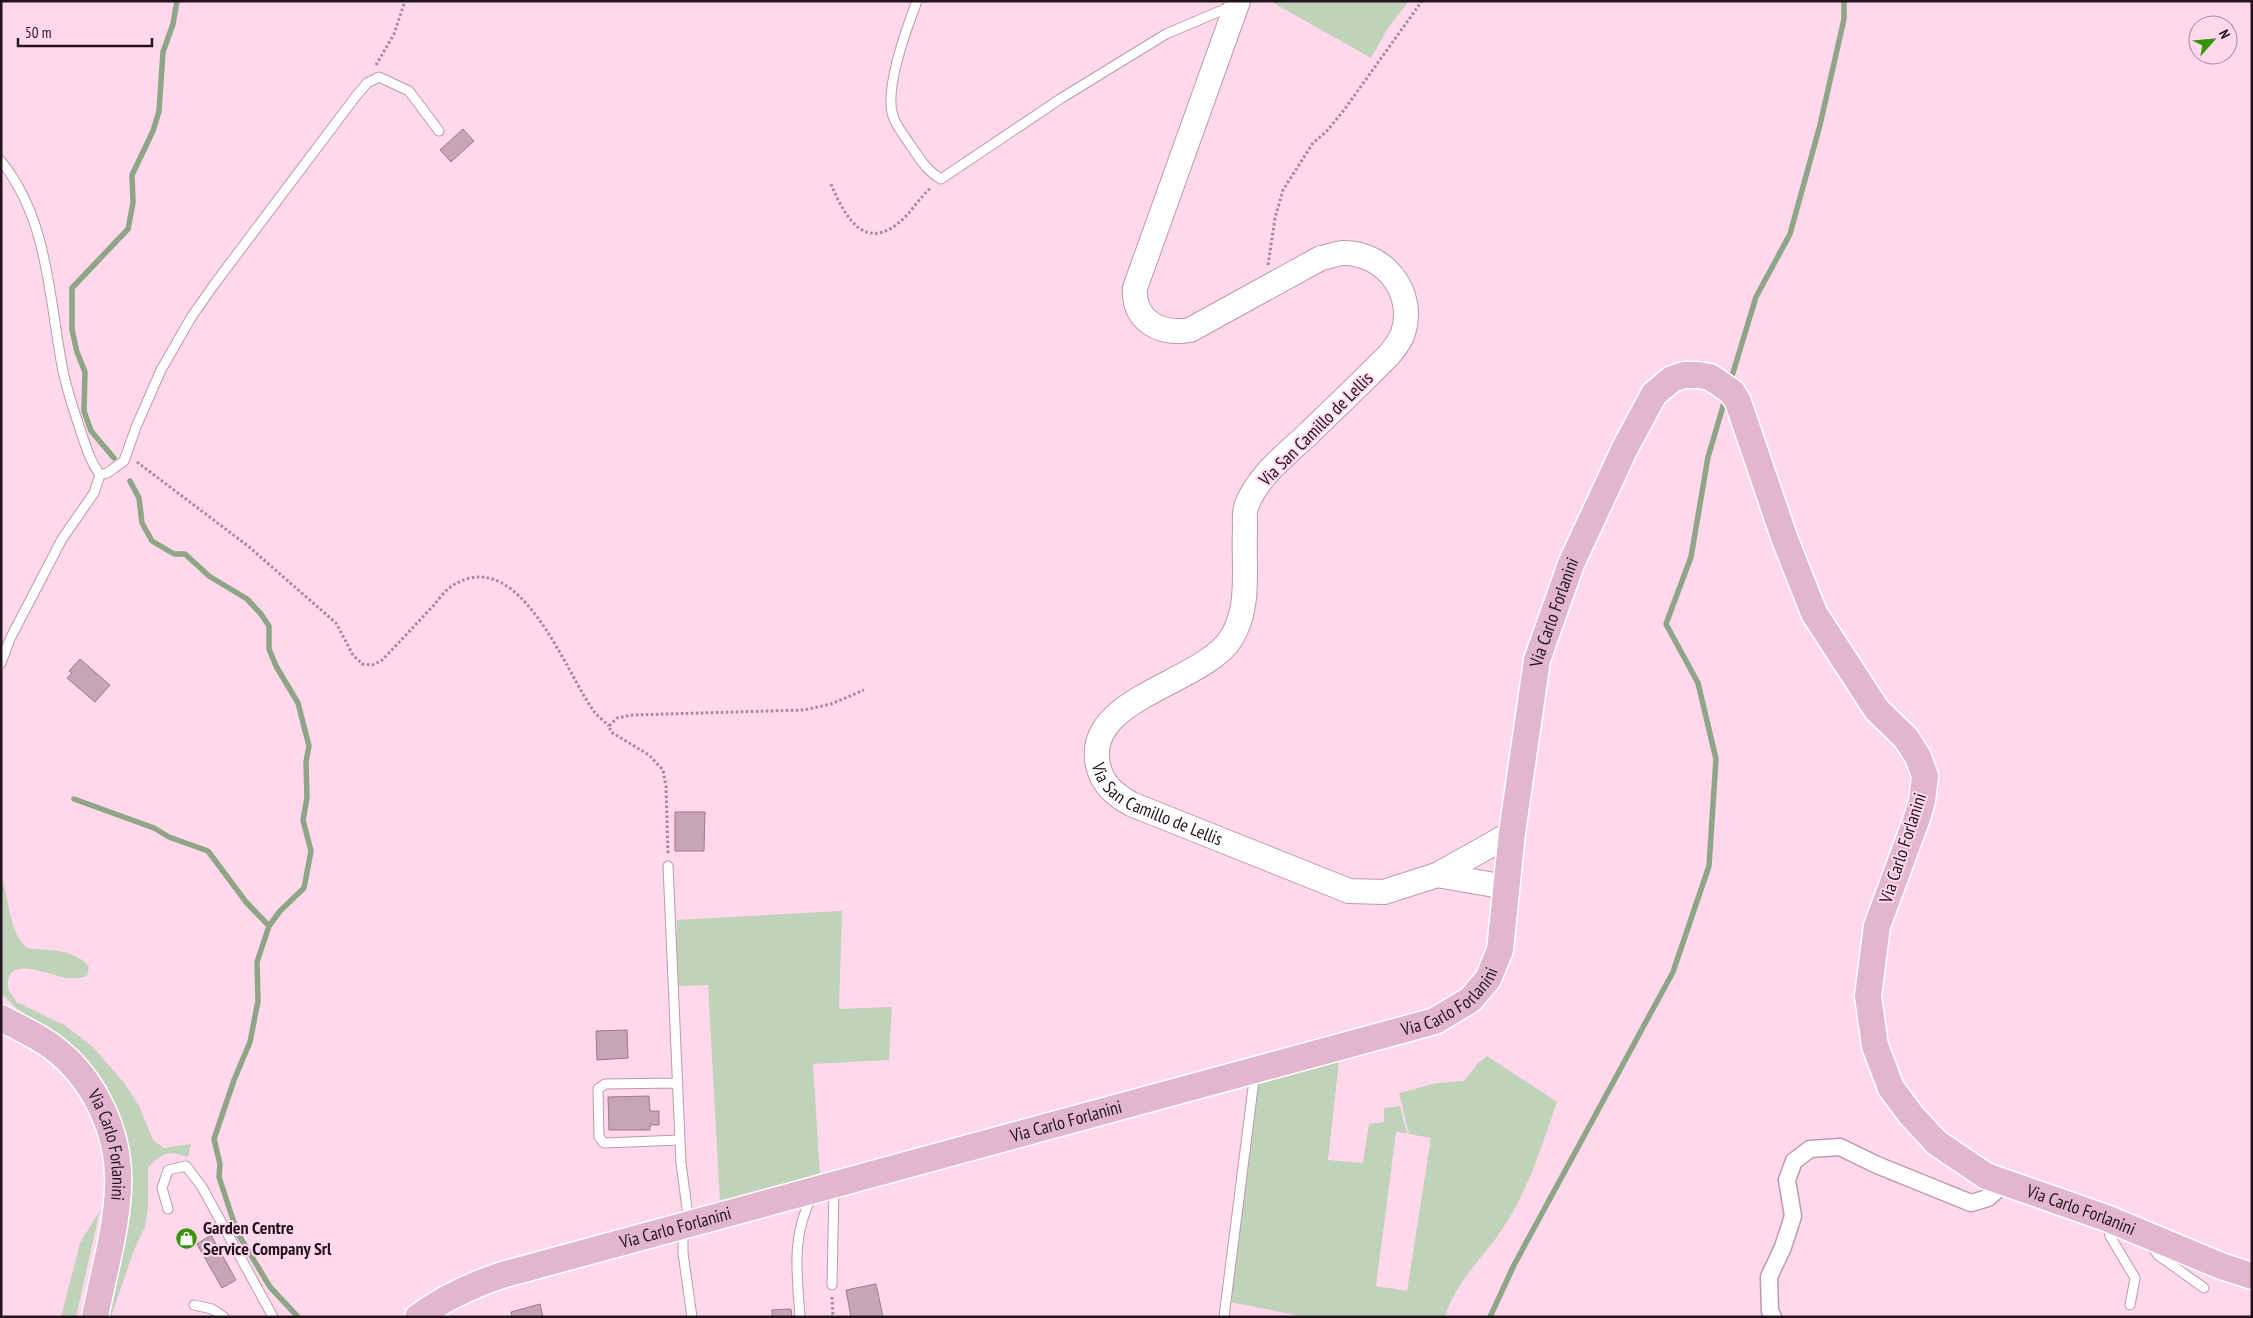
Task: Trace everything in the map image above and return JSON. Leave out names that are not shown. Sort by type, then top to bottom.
[{"type":"main road","name":"Via San Camillo de Lellis","points":[[1237,2],[1136,288],[1134,302],[1142,315],[1154,325],[1167,331],[1179,332],[1190,330],[1321,258],[1343,253],[1366,256],[1390,272],[1401,289],[1405,300],[1406,314],[1403,334],[1388,356],[1262,478],[1246,508],[1244,604],[1233,636],[1214,656],[1109,720],[1100,736],[1098,744],[1097,758],[1100,773],[1113,792],[1130,804],[1349,891],[1384,892],[1437,875],[1512,833]]},
{"type":"main road","name":"Via Carlo Forlanini","points":[[418,1317],[439,1309],[478,1283],[502,1275],[1435,1021],[1470,1000],[1488,979],[1500,950],[1512,833],[1537,660],[1571,564],[1625,448],[1654,394],[1672,379],[1684,375],[1698,374],[1710,377],[1732,392],[1738,402],[1784,537],[1814,613],[1877,710],[1906,738],[1918,757],[1925,776],[1920,810],[1877,926],[1868,996],[1875,1046],[1891,1088],[1910,1115],[1937,1143],[1986,1176],[2141,1231],[2220,1266],[2252,1276]]},
{"type":"main road","name":"Via San Camillo de Lellis","points":[[1437,875],[1506,886]]},
{"type":"main road","name":"Via Carlo Forlanini","points":[[1,1018],[52,1047],[73,1066],[94,1093],[105,1115],[114,1142],[118,1166],[117,1205],[94,1317]]},
{"type":"street","points":[[1773,1317],[1770,1311],[1769,1277],[1783,1247],[1793,1216],[1788,1180],[1794,1161],[1810,1149],[1840,1147],[1877,1165],[1971,1203],[1988,1198],[2004,1183]]},
{"type":"lane","points":[[917,1],[906,30],[890,94],[893,116],[930,173],[941,179],[1060,99],[1166,34],[1237,2]]},
{"type":"lane","points":[[100,475],[107,473],[124,461],[136,427],[162,370],[192,316],[324,137],[367,83],[379,76],[409,90],[440,130]]},
{"type":"lane","points":[[1,161],[17,182],[33,219],[42,250],[63,372],[71,404],[91,462],[100,475]]},
{"type":"lane","points":[[1,663],[10,640],[62,539],[94,493],[100,475]]},
{"type":"lane","points":[[668,866],[680,1140],[686,1225],[683,1253],[692,1317]]},
{"type":"lane","points":[[1224,1317],[1256,1070]]},
{"type":"lane","points":[[678,1083],[605,1084],[598,1089],[599,1137],[604,1143],[680,1140]]},
{"type":"lane","points":[[168,1209],[162,1188],[168,1170],[186,1166],[202,1187],[273,1317]]},
{"type":"lane","points":[[825,1187],[832,1286]]},
{"type":"lane","points":[[800,1317],[796,1253],[805,1210],[825,1187]]},
{"type":"lane","points":[[2106,1218],[2110,1236],[2135,1278],[2130,1305]]},
{"type":"lane","points":[[2141,1231],[2158,1255],[2204,1288]]},
{"type":"lane","points":[[194,1305],[212,1309],[224,1317]]},
{"type":"path","points":[[367,83],[394,34],[405,1]]},
{"type":"path","points":[[1265,289],[1275,218],[1283,190],[1313,143],[1326,132],[1344,110],[1422,1]]},
{"type":"path","points":[[831,184],[850,219],[861,229],[871,234],[882,234],[893,228],[914,208],[926,192],[941,179]]},
{"type":"path","points":[[127,453],[150,473],[248,546],[336,623],[353,655],[362,664],[372,665],[381,661],[452,586],[470,579],[486,577],[500,581],[520,597],[540,620],[594,712],[609,726],[611,732],[649,755],[663,770],[666,786],[668,866]]},
{"type":"path","points":[[609,726],[616,718],[633,715],[804,710],[831,704],[864,690]]},
{"type":"path","points":[[832,1286],[833,1317]]},
{"type":"green space","points":[[1270,1],[1409,1],[1388,28],[1371,58]]},
{"type":"green space","points":[[1,873],[13,924],[21,942],[27,948],[69,953],[76,956],[89,967],[87,976],[80,978],[60,977],[30,969],[14,971],[9,977],[8,987],[17,1004],[17,1002],[66,1026],[93,1047],[125,1084],[139,1106],[153,1140],[164,1148],[191,1144],[188,1157],[175,1153],[166,1154],[148,1167],[148,1207],[145,1227],[134,1250],[111,1317],[103,1317],[129,1165],[125,1133],[114,1105],[61,1039],[17,1009],[1,993]]},
{"type":"green space","points":[[842,911],[839,1009],[892,1007],[889,1060],[813,1064],[820,1174],[720,1202],[708,985],[676,986],[677,920]]},
{"type":"green space","points":[[1340,1052],[1328,1160],[1363,1163],[1369,1124],[1384,1122],[1384,1108],[1400,1106],[1407,1133],[1396,1132],[1376,1286],[1407,1291],[1431,1138],[1409,1134],[1399,1093],[1437,1083],[1464,1081],[1478,1063],[1487,1056],[1557,1102],[1534,1166],[1520,1198],[1503,1228],[1456,1292],[1445,1317],[1306,1317],[1230,1302],[1259,1073]]},
{"type":"green space","points":[[100,1210],[76,1317],[61,1317],[80,1243]]},
{"type":"building","points":[[463,129],[474,141],[451,162],[440,150]]},
{"type":"building","points":[[80,659],[110,685],[95,702],[67,678],[72,673],[69,671]]},
{"type":"building","points":[[675,812],[705,812],[704,851],[675,851]]},
{"type":"building","points":[[627,1030],[628,1058],[597,1060],[596,1031]]},
{"type":"building","points":[[649,1096],[650,1111],[659,1111],[659,1125],[650,1125],[650,1130],[609,1130],[608,1097]]},
{"type":"building","points":[[211,1235],[236,1280],[222,1288],[197,1244]]},
{"type":"building","points":[[876,1284],[883,1317],[851,1317],[846,1290]]},
{"type":"building","points":[[540,1304],[543,1317],[512,1317],[511,1312]]},
{"type":"building","points":[[791,1309],[792,1317],[772,1317],[772,1310]]},
{"type":"waterway","points":[[114,458],[91,431],[84,411],[85,372],[77,352],[72,330],[72,288],[128,229],[133,203],[132,175],[153,131],[159,111],[163,52],[173,24],[177,1]]},
{"type":"waterway","points":[[1732,376],[1756,297],[1790,234],[1820,125],[1844,19],[1844,1]]},
{"type":"waterway","points":[[1490,1317],[1514,1265],[1673,972],[1709,866],[1716,759],[1698,683],[1666,624],[1691,557],[1708,457],[1724,403]]},
{"type":"waterway","points":[[130,481],[139,498],[142,523],[152,541],[174,554],[185,554],[209,576],[247,599],[261,614],[269,626],[269,649],[276,666],[298,703],[309,746],[306,762],[307,798],[303,820],[311,851],[304,888],[280,911],[269,926],[257,962],[258,1001],[250,1042],[234,1080],[214,1139],[220,1164],[219,1177],[237,1232],[270,1287],[298,1317]]},
{"type":"waterway","points":[[74,799],[154,828],[169,837],[208,851],[246,902],[269,926]]},
{"type":"place","name":"Garden Centre Service Company Srl","points":[[187,1238]]}]
